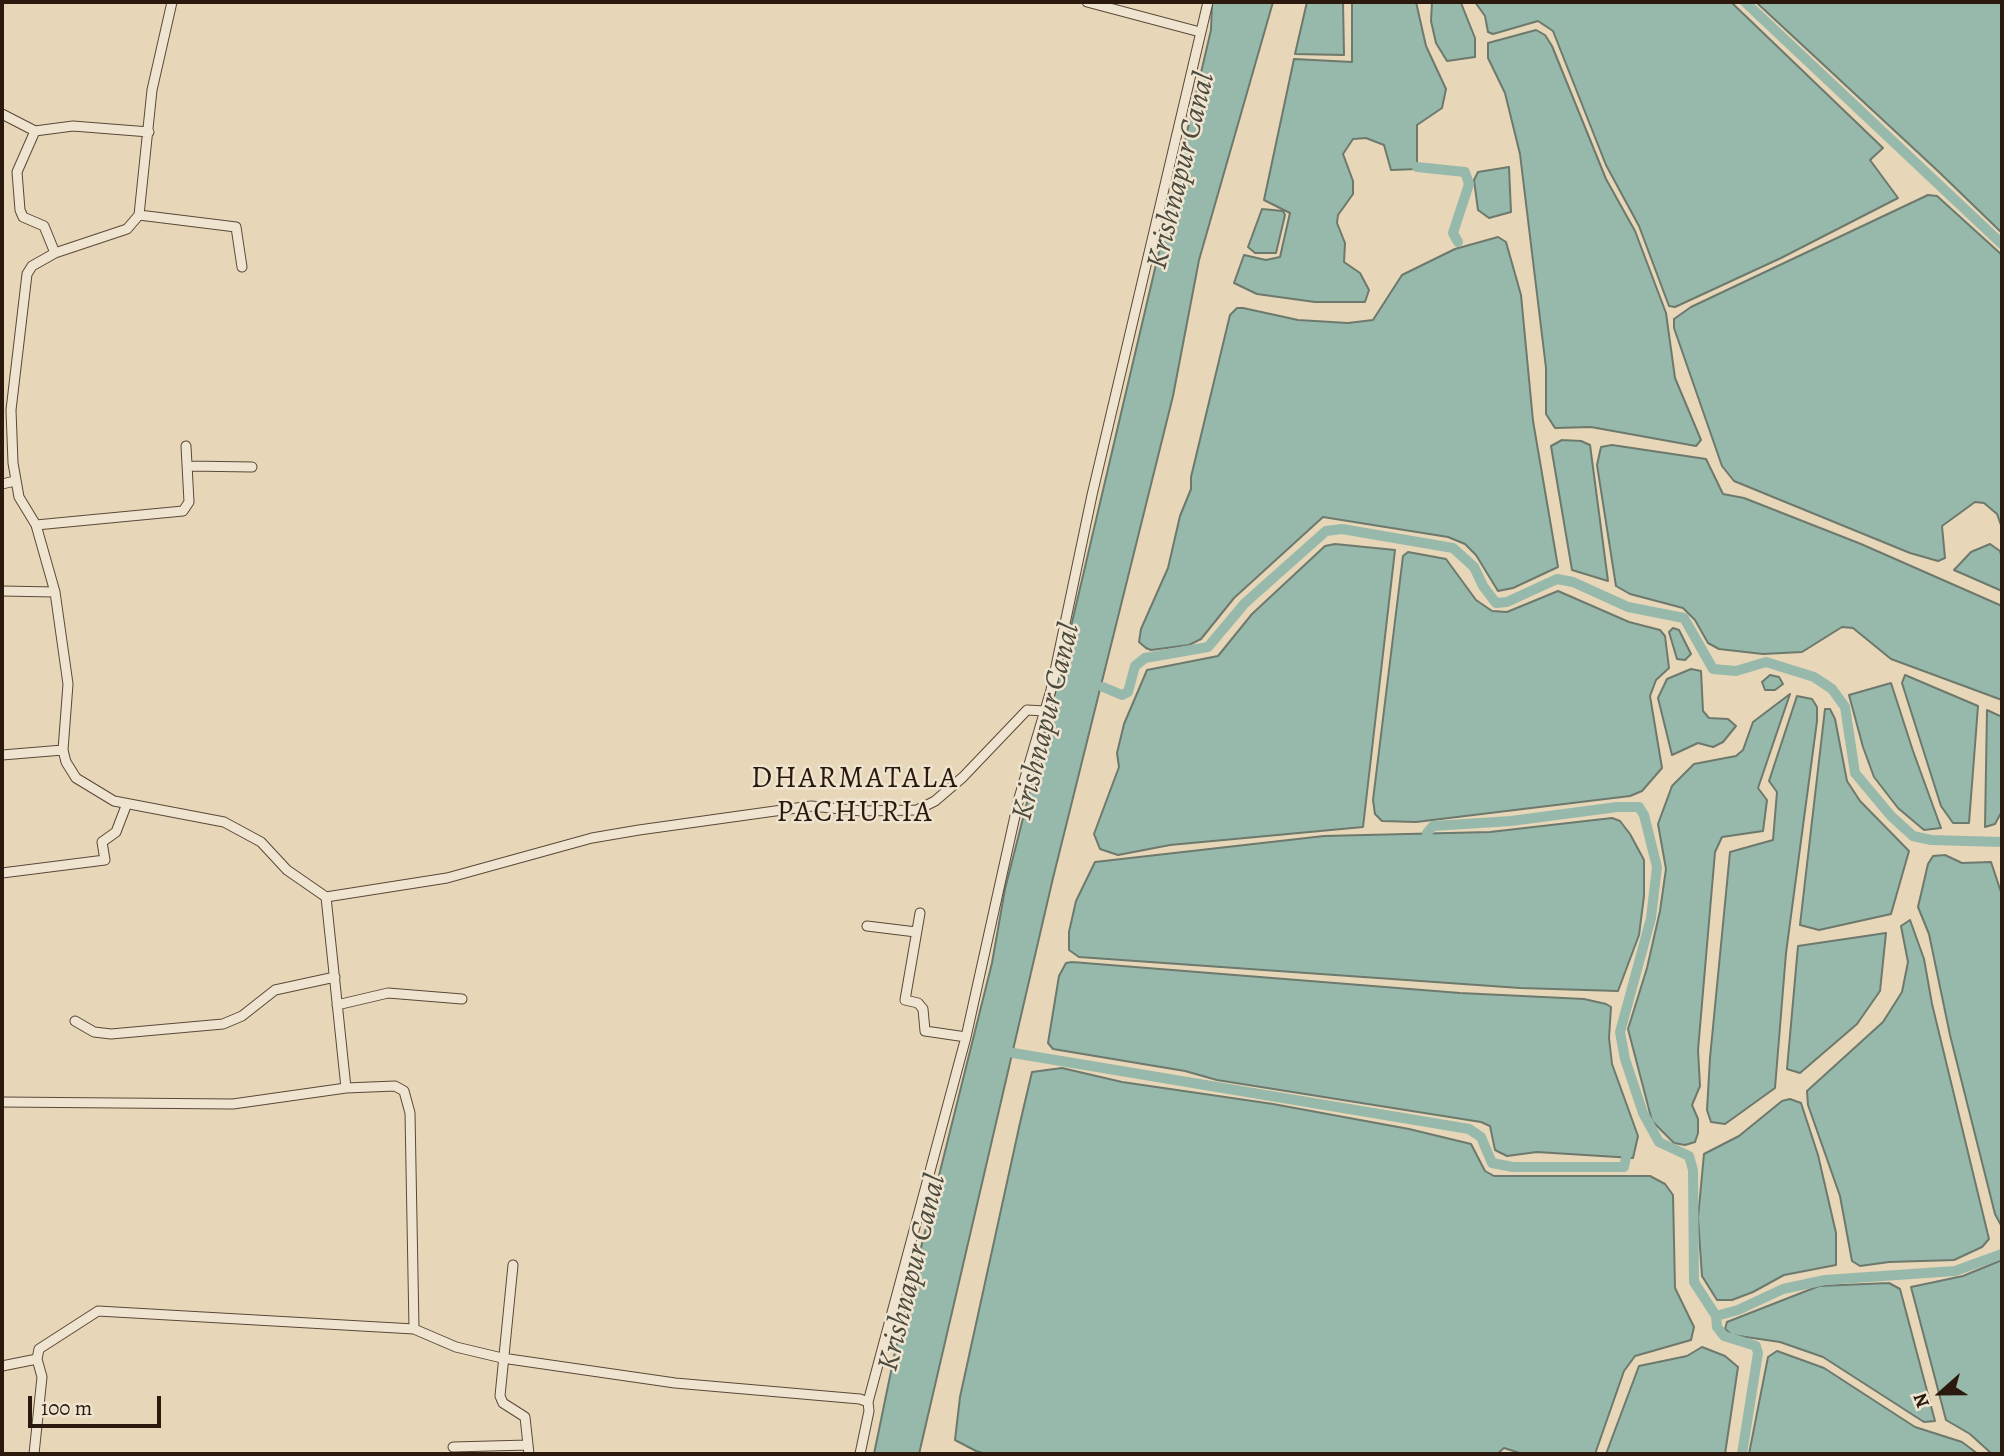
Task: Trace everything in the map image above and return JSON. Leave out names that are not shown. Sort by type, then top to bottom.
[{"type":"street","points":[[172,2],[152,90],[139,215],[128,229],[55,253],[32,266],[27,274],[11,410],[15,481],[19,497],[36,525],[55,592],[68,684],[63,750],[76,778],[126,806],[199,815],[224,822],[261,842],[288,870],[326,897],[447,878],[592,838],[639,830],[811,806],[862,811],[917,810],[935,801],[963,777],[1027,710],[1045,711]]},
{"type":"street","points":[[1087,2],[1200,32]]},
{"type":"street","points":[[860,1454],[866,1430],[868,1402],[966,1037],[1019,798],[1045,711],[1208,2]]},
{"type":"street","points":[[2,114],[35,131],[73,126],[149,132]]},
{"type":"street","points":[[35,131],[17,172],[20,210],[23,218],[44,226],[55,253]]},
{"type":"street","points":[[139,215],[236,227],[242,267]]},
{"type":"street","points":[[36,525],[183,511],[188,508],[189,502],[186,446]]},
{"type":"street","points":[[188,466],[252,467]]},
{"type":"street","points":[[2,484],[15,481]]},
{"type":"street","points":[[2,591],[55,592]]},
{"type":"street","points":[[2,755],[63,750]]},
{"type":"street","points":[[2,873],[104,860],[102,842],[116,832],[126,806]]},
{"type":"street","points":[[326,897],[346,1088]]},
{"type":"street","points":[[920,913],[905,1000],[918,1003],[923,1009],[925,1031],[966,1037]]},
{"type":"street","points":[[867,926],[916,932]]},
{"type":"street","points":[[75,1021],[94,1032],[111,1034],[223,1024],[242,1016],[275,990],[335,977]]},
{"type":"street","points":[[337,1005],[388,993],[462,999]]},
{"type":"street","points":[[2,1102],[233,1104],[346,1088],[395,1086],[404,1091],[408,1101],[413,1166],[411,1249],[414,1329]]},
{"type":"street","points":[[453,1447],[528,1450],[525,1417],[503,1403],[500,1396],[513,1265]]},
{"type":"street","points":[[34,1454],[42,1377],[37,1359],[43,1345],[98,1311],[414,1329],[456,1348],[502,1359],[674,1382],[860,1399],[868,1402]]},
{"type":"street","points":[[2,1366],[37,1359]]},
{"type":"water","name":"Krishnapur Canal","points":[[1212,2],[1273,2],[1199,260],[1173,396],[1053,878],[919,1454],[874,1454],[895,1352],[992,963],[1005,889],[1062,665],[1211,30]]},
{"type":"water","points":[[1307,2],[1343,2],[1344,55],[1295,54]]},
{"type":"water","points":[[1352,2],[1416,2],[1426,46],[1446,89],[1442,108],[1417,125],[1417,169],[1391,170],[1384,145],[1366,138],[1353,139],[1343,154],[1353,181],[1353,194],[1338,215],[1337,223],[1345,243],[1344,262],[1360,273],[1369,290],[1365,302],[1315,302],[1257,294],[1234,283],[1244,255],[1266,260],[1280,257],[1290,213],[1264,200],[1294,59],[1352,62]]},
{"type":"water","points":[[1432,2],[1461,3],[1475,38],[1475,57],[1447,61],[1436,43],[1431,21]]},
{"type":"water","points":[[1475,2],[1731,2],[1883,148],[1870,160],[1898,198],[1781,258],[1675,307],[1669,306],[1639,226],[1606,165],[1553,31],[1538,21],[1493,34],[1488,32],[1485,16]]},
{"type":"water","points":[[1756,2],[2002,2],[2002,233],[1939,172]]},
{"type":"water","points":[[1536,30],[1545,35],[1552,46],[1606,179],[1635,231],[1666,313],[1675,378],[1701,440],[1696,446],[1591,427],[1555,428],[1546,414],[1546,368],[1520,154],[1505,93],[1488,58],[1488,43]]},
{"type":"water","points":[[1509,167],[1511,212],[1489,218],[1478,210],[1474,180],[1478,172]]},
{"type":"water","points":[[1928,195],[1937,196],[2002,255],[2002,528],[1997,514],[1984,503],[1975,502],[1942,526],[1945,558],[1938,561],[1910,553],[1734,481],[1722,466],[1674,328],[1674,319],[1691,307]]},
{"type":"water","points":[[1262,209],[1283,211],[1285,215],[1276,253],[1255,253],[1248,247]]},
{"type":"water","points":[[1498,237],[1506,242],[1521,295],[1533,421],[1558,567],[1513,588],[1498,591],[1476,555],[1465,544],[1448,537],[1323,517],[1234,598],[1201,639],[1189,645],[1151,650],[1139,642],[1141,629],[1168,568],[1180,516],[1191,489],[1191,477],[1230,315],[1237,308],[1243,308],[1298,320],[1348,323],[1373,320],[1402,275],[1455,249]]},
{"type":"water","points":[[1562,440],[1581,441],[1590,445],[1608,581],[1572,570],[1551,446]]},
{"type":"water","points":[[1612,445],[1706,459],[1723,494],[1744,498],[1861,544],[2002,606],[2002,700],[1891,659],[1853,628],[1842,627],[1802,652],[1763,654],[1719,649],[1708,643],[1695,620],[1683,608],[1630,594],[1616,586],[1597,465],[1601,447]]},
{"type":"water","points":[[1335,544],[1395,550],[1363,827],[1170,845],[1118,855],[1100,849],[1094,834],[1119,767],[1117,753],[1124,724],[1147,670],[1218,656],[1252,614],[1325,546]]},
{"type":"water","points":[[1990,544],[2000,551],[2002,558],[2002,591],[1954,570],[1971,552]]},
{"type":"water","points":[[1408,552],[1446,559],[1476,600],[1492,611],[1507,612],[1558,591],[1629,622],[1660,630],[1665,636],[1669,668],[1656,680],[1650,696],[1662,768],[1642,791],[1630,796],[1416,822],[1382,821],[1375,814],[1373,800],[1403,556]]},
{"type":"water","points":[[1673,628],[1679,630],[1691,654],[1685,660],[1677,659],[1669,632]]},
{"type":"water","points":[[1691,669],[1701,671],[1703,711],[1709,718],[1728,719],[1736,726],[1723,742],[1713,747],[1698,743],[1672,755],[1658,698],[1667,679]]},
{"type":"water","points":[[1770,675],[1779,677],[1783,684],[1775,690],[1765,690],[1762,682]]},
{"type":"water","points":[[1905,675],[1978,706],[1969,823],[1953,823],[1941,806],[1902,683]]},
{"type":"water","points":[[1891,683],[1941,828],[1924,830],[1898,808],[1874,777],[1863,747],[1849,695]]},
{"type":"water","points":[[1790,694],[1758,788],[1767,800],[1763,831],[1722,837],[1715,852],[1698,1050],[1700,1086],[1692,1105],[1698,1119],[1698,1133],[1695,1142],[1685,1145],[1674,1143],[1652,1121],[1628,1029],[1647,968],[1660,911],[1666,869],[1658,824],[1672,786],[1694,764],[1736,756],[1743,750],[1753,722]]},
{"type":"water","points":[[1797,696],[1812,699],[1817,707],[1817,721],[1786,953],[1775,1088],[1725,1124],[1711,1122],[1707,1110],[1710,1058],[1730,852],[1773,840],[1777,792],[1769,781]]},
{"type":"water","points":[[1825,709],[1830,709],[1835,719],[1847,781],[1860,801],[1909,851],[1891,914],[1819,930],[1800,925]]},
{"type":"water","points":[[1987,710],[2002,717],[2002,811],[1995,824],[1985,827]]},
{"type":"water","points":[[1612,818],[1620,821],[1630,834],[1644,860],[1644,896],[1639,935],[1618,991],[1520,988],[1079,957],[1069,950],[1069,932],[1076,901],[1095,862],[1324,836],[1490,832]]},
{"type":"water","points":[[1945,855],[1962,863],[1991,862],[2002,895],[2002,1227],[1995,1214],[1950,1035],[1929,934],[1918,907],[1928,864],[1933,856]]},
{"type":"water","points":[[1910,920],[1924,959],[1932,1004],[1989,1239],[1982,1247],[1954,1260],[1889,1262],[1860,1266],[1852,1261],[1840,1196],[1808,1105],[1807,1091],[1883,1022],[1902,992],[1908,962],[1901,926]]},
{"type":"water","points":[[1886,933],[1880,991],[1857,1024],[1800,1073],[1787,1069],[1798,946]]},
{"type":"water","points":[[1066,963],[1460,993],[1584,999],[1606,1004],[1611,1007],[1609,1038],[1612,1064],[1638,1136],[1633,1158],[1537,1152],[1507,1156],[1495,1150],[1490,1126],[1481,1122],[1217,1080],[1185,1071],[1053,1049],[1048,1043],[1059,976]]},
{"type":"water","points":[[1062,1068],[1122,1082],[1273,1104],[1409,1129],[1471,1144],[1485,1171],[1494,1176],[1650,1176],[1665,1184],[1673,1195],[1675,1288],[1694,1327],[1691,1340],[1635,1356],[1624,1371],[1595,1454],[1523,1454],[1504,1448],[1497,1454],[986,1454],[976,1451],[955,1440],[960,1397],[1020,1123],[1032,1072]]},
{"type":"water","points":[[1790,1099],[1801,1103],[1818,1155],[1836,1233],[1836,1265],[1784,1275],[1732,1300],[1717,1300],[1702,1276],[1698,1218],[1704,1154],[1739,1136],[1782,1101]]},
{"type":"water","points":[[2002,1260],[2002,1454],[1992,1454],[1970,1434],[1946,1420],[1911,1287],[1963,1276]]},
{"type":"water","points":[[1889,1283],[1900,1289],[1935,1421],[1924,1422],[1823,1357],[1780,1342],[1732,1335],[1725,1329],[1727,1322],[1819,1286]]},
{"type":"water","points":[[1702,1347],[1725,1356],[1738,1367],[1725,1454],[1606,1454],[1639,1366],[1687,1356]]},
{"type":"water","points":[[1777,1351],[1824,1368],[1915,1427],[1962,1442],[1978,1454],[1749,1454],[1768,1357]]},
{"type":"waterway","points":[[1745,2],[2002,244]]},
{"type":"waterway","points":[[1417,167],[1465,172],[1469,184],[1453,233],[1458,242]]},
{"type":"waterway","points":[[1103,687],[1122,695],[1128,692],[1135,666],[1145,658],[1208,647],[1245,603],[1326,531],[1342,529],[1453,548],[1474,567],[1483,586],[1496,603],[1507,602],[1557,579],[1573,582],[1628,607],[1684,618],[1713,669],[1736,671],[1766,662],[1814,677],[1832,689],[1845,707],[1855,773],[1891,816],[1913,836],[1931,840],[2002,842]]},
{"type":"waterway","points":[[1427,833],[1433,826],[1511,821],[1617,807],[1639,807],[1644,815],[1657,867],[1651,918],[1620,1032],[1625,1059],[1643,1113],[1659,1142],[1689,1156],[1693,1170],[1694,1282],[1716,1316],[1717,1327],[1724,1336],[1756,1346],[1758,1353],[1742,1454]]},
{"type":"waterway","points":[[1013,1053],[1469,1129],[1481,1137],[1492,1163],[1513,1167],[1624,1167],[1626,1158]]},
{"type":"waterway","points":[[1716,1316],[1738,1310],[1783,1289],[1825,1280],[1955,1271],[2002,1254]]},
{"type":"district","name":"DHARMATALA PACHURIA","points":[[855,797]]}]
